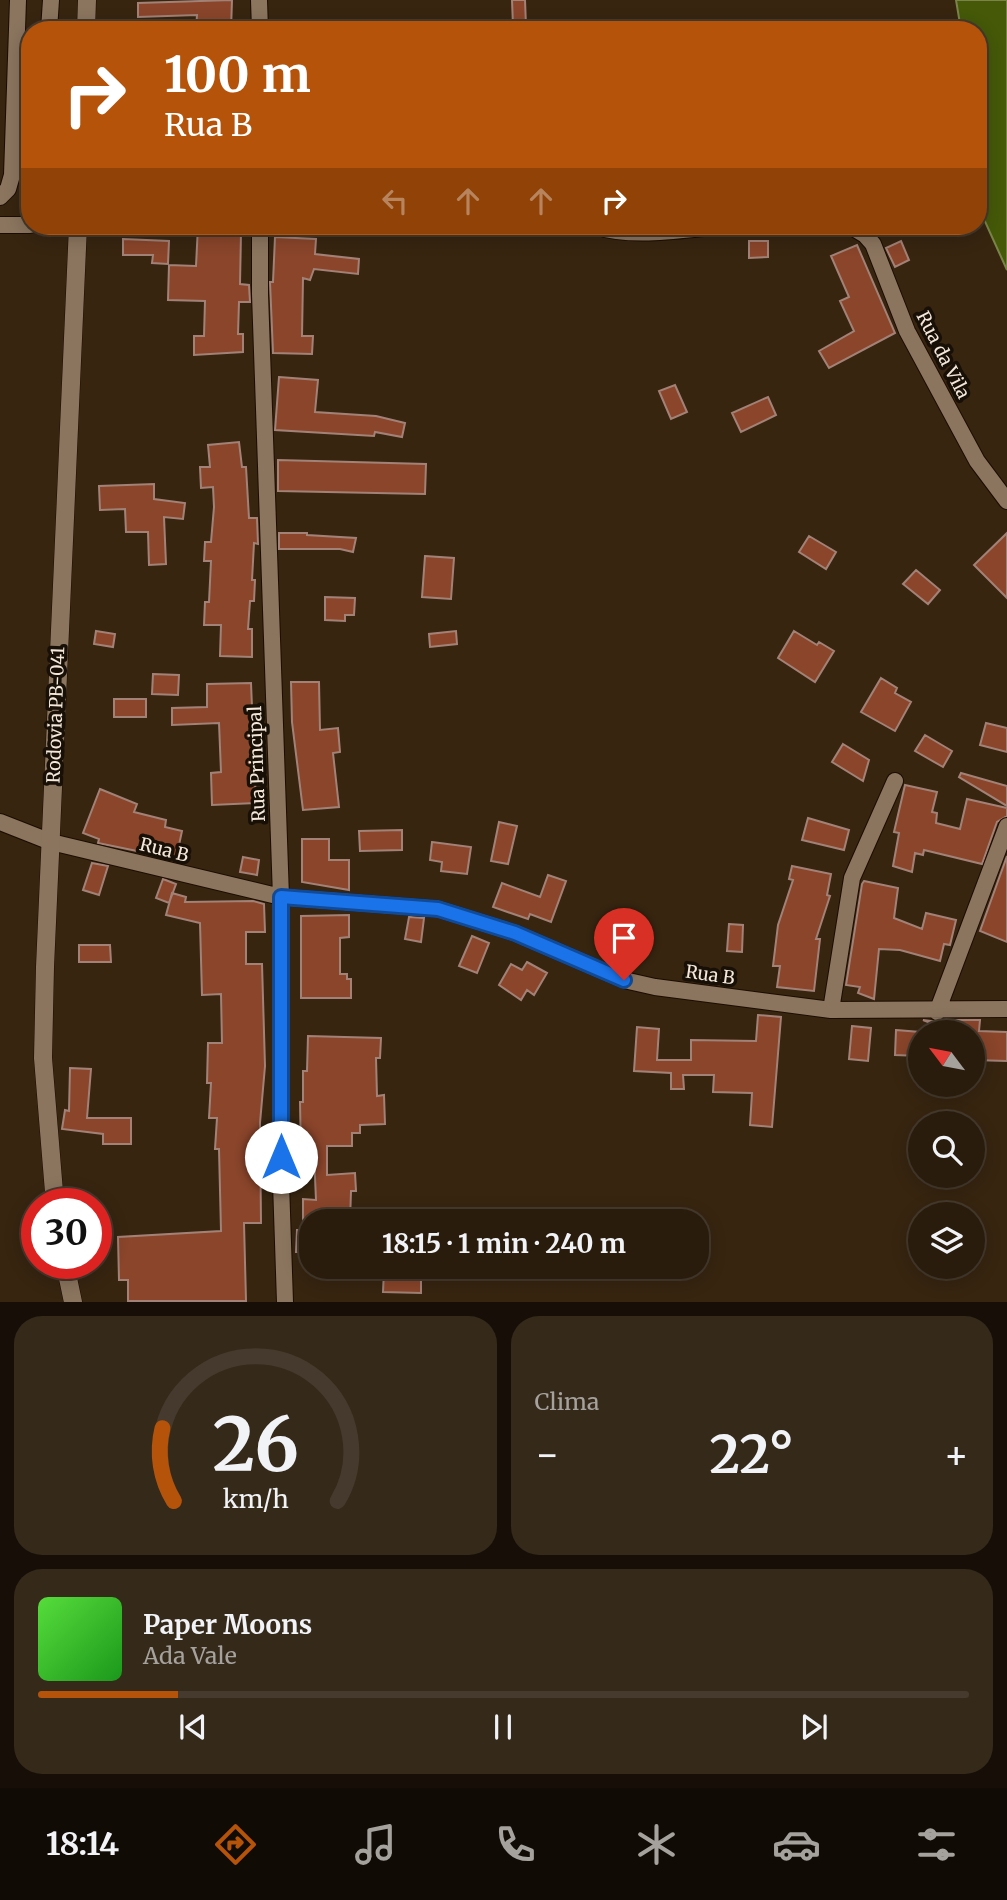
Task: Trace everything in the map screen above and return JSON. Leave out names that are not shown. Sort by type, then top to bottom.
[{"type":"main road","points":[[86,21],[87,0]]},
{"type":"main road","name":"Rodovia PB-041","points":[[54,1188],[43,1058],[78,235]]},
{"type":"main road","points":[[68,1279],[73,1301]]},
{"type":"street","points":[[0,197],[8,189],[12,175],[18,0]]},
{"type":"street","points":[[50,21],[51,0]]},
{"type":"street","points":[[259,0],[260,21]]},
{"type":"street","points":[[0,225],[21,225]]},
{"type":"street","name":"Rua Principal","points":[[260,235],[281,897],[281,1182],[285,1301]]},
{"type":"street","name":"Rua da Vila","points":[[866,235],[873,244],[907,331],[977,461],[1007,501]]},
{"type":"street","points":[[831,1010],[852,878],[895,781]]},
{"type":"street","name":"Rua B","points":[[0,822],[51,842],[281,897],[438,909],[515,933],[624,980],[655,987],[831,1010],[937,1012],[1007,1009]]},
{"type":"street","points":[[937,1012],[1007,826]]},
{"type":"shaded area","points":[[956,0],[1007,0],[1007,270],[987,226],[987,21],[960,21]]},
{"type":"building","points":[[232,0],[231,21],[197,21],[197,15],[138,17],[138,3]]},
{"type":"building","points":[[512,0],[525,0],[526,21],[513,21]]},
{"type":"building","points":[[198,235],[241,235],[240,284],[249,285],[250,302],[239,302],[238,334],[243,334],[243,352],[194,355],[194,336],[204,336],[205,301],[168,300],[169,265],[196,266]]},
{"type":"building","points":[[275,237],[316,239],[315,254],[359,259],[358,274],[314,269],[310,280],[303,278],[302,336],[313,336],[312,354],[273,353],[270,282],[273,282]]},
{"type":"building","points":[[123,239],[169,241],[168,264],[152,263],[153,255],[123,255]]},
{"type":"building","points":[[749,241],[768,241],[768,257],[749,258]]},
{"type":"building","points":[[901,241],[909,260],[895,267],[886,248]]},
{"type":"building","points":[[857,245],[895,333],[829,368],[819,351],[854,331],[840,301],[849,297],[831,256]]},
{"type":"building","points":[[279,377],[318,380],[315,412],[376,416],[405,423],[402,437],[375,432],[374,436],[275,430]]},
{"type":"building","points":[[675,385],[687,412],[671,419],[659,391]]},
{"type":"building","points":[[768,397],[776,415],[741,432],[732,413]]},
{"type":"building","points":[[239,442],[242,467],[246,467],[249,518],[257,518],[258,544],[254,543],[252,580],[255,580],[254,601],[250,601],[248,629],[252,629],[252,657],[220,656],[221,625],[204,625],[205,602],[209,602],[211,561],[204,561],[205,542],[211,542],[214,507],[213,487],[201,488],[200,467],[210,467],[208,445]]},
{"type":"building","points":[[278,460],[426,464],[425,494],[278,491]]},
{"type":"building","points":[[154,484],[154,499],[185,503],[183,519],[164,517],[166,564],[149,565],[148,532],[126,532],[125,509],[100,510],[99,486]]},
{"type":"building","points":[[279,533],[356,538],[353,552],[340,549],[279,549]]},
{"type":"building","points":[[1007,533],[1007,598],[974,565]]},
{"type":"building","points":[[809,536],[836,552],[826,569],[799,552]]},
{"type":"building","points":[[425,556],[454,558],[451,599],[422,597]]},
{"type":"building","points":[[916,570],[940,590],[928,604],[903,584]]},
{"type":"building","points":[[325,597],[355,598],[354,615],[345,615],[345,621],[325,620]]},
{"type":"building","points":[[96,631],[115,634],[113,647],[94,644]]},
{"type":"building","points":[[456,631],[457,644],[430,647],[429,634]]},
{"type":"building","points":[[794,631],[817,645],[819,642],[834,651],[815,682],[778,658]]},
{"type":"building","points":[[153,674],[179,675],[178,695],[152,694]]},
{"type":"building","points":[[881,678],[897,688],[895,693],[911,702],[895,731],[861,712]]},
{"type":"building","points":[[291,682],[319,682],[320,730],[338,728],[340,752],[333,753],[339,807],[303,810],[292,722]]},
{"type":"building","points":[[251,683],[256,803],[212,805],[211,773],[221,772],[219,723],[172,725],[172,708],[207,707],[207,684]]},
{"type":"building","points":[[114,699],[146,699],[146,717],[114,717]]},
{"type":"building","points":[[986,723],[1007,728],[1007,752],[980,745]]},
{"type":"building","points":[[925,735],[952,751],[943,767],[915,751]]},
{"type":"building","points":[[843,744],[869,760],[863,781],[832,762]]},
{"type":"building","points":[[961,773],[1007,786],[1007,806],[959,777]]},
{"type":"building","points":[[905,785],[937,792],[932,812],[937,813],[936,823],[960,829],[967,799],[1007,808],[1007,816],[997,822],[982,864],[924,850],[923,855],[915,853],[912,872],[893,866],[899,833],[894,832]]},
{"type":"building","points":[[100,789],[137,804],[134,812],[166,820],[165,827],[182,831],[176,859],[98,843],[99,839],[83,833]]},
{"type":"building","points":[[808,818],[849,830],[844,850],[802,840]]},
{"type":"building","points":[[499,822],[517,826],[508,864],[491,861]]},
{"type":"building","points":[[402,830],[402,850],[360,851],[359,831]]},
{"type":"building","points":[[302,839],[329,839],[329,860],[349,860],[349,890],[302,882]]},
{"type":"building","points":[[432,842],[471,847],[467,874],[441,871],[442,862],[430,860]]},
{"type":"building","points":[[1007,856],[1007,942],[980,931]]},
{"type":"building","points":[[243,857],[259,860],[257,875],[240,872]]},
{"type":"building","points":[[92,863],[108,866],[99,895],[83,890]]},
{"type":"building","points":[[792,866],[831,874],[827,895],[830,896],[816,939],[820,939],[814,991],[777,987],[780,966],[773,966],[778,925],[793,880],[789,879]]},
{"type":"building","points":[[548,875],[566,881],[551,922],[530,914],[528,919],[493,907],[502,883],[540,897]]},
{"type":"building","points":[[163,879],[176,884],[169,903],[156,898]]},
{"type":"building","points":[[864,881],[898,888],[894,918],[922,929],[926,913],[956,920],[950,945],[944,944],[940,961],[900,950],[879,949],[874,999],[858,993],[860,987],[846,985]]},
{"type":"building","points":[[172,893],[186,897],[185,902],[253,901],[264,904],[265,932],[246,932],[246,964],[262,964],[265,1066],[260,1123],[261,1223],[244,1223],[246,1301],[128,1301],[128,1280],[119,1280],[118,1237],[221,1231],[219,1149],[215,1149],[217,1118],[209,1118],[211,1083],[207,1083],[208,1043],[222,1043],[221,994],[202,995],[200,923],[166,915]]},
{"type":"building","points":[[349,915],[349,937],[340,938],[340,974],[347,974],[347,979],[351,979],[351,998],[301,998],[301,916]]},
{"type":"building","points":[[409,917],[424,918],[421,942],[405,939]]},
{"type":"building","points":[[729,924],[743,925],[742,952],[727,951]]},
{"type":"building","points":[[472,936],[489,943],[477,973],[459,966]]},
{"type":"building","points":[[79,945],[110,945],[111,962],[79,962]]},
{"type":"building","points":[[527,962],[547,973],[534,995],[527,990],[521,1000],[499,985],[511,964],[522,970]]},
{"type":"building","points":[[758,1015],[781,1017],[772,1127],[750,1125],[752,1093],[713,1092],[714,1075],[683,1075],[684,1089],[671,1089],[671,1073],[634,1071],[637,1027],[659,1029],[657,1060],[691,1060],[691,1040],[756,1041]]},
{"type":"building","points":[[852,1026],[871,1028],[868,1061],[849,1059]]},
{"type":"building","points":[[896,1030],[908,1031],[908,1056],[895,1055]]},
{"type":"building","points":[[985,1031],[1007,1032],[1007,1061],[985,1060]]},
{"type":"building","points":[[308,1036],[381,1038],[380,1058],[376,1058],[377,1096],[384,1095],[385,1124],[360,1125],[360,1133],[352,1133],[352,1146],[327,1146],[327,1175],[355,1173],[356,1191],[351,1191],[350,1209],[303,1209],[303,1199],[316,1200],[314,1155],[301,1155],[300,1102],[303,1102],[303,1071],[307,1071]]},
{"type":"building","points":[[70,1068],[91,1069],[87,1118],[131,1118],[131,1144],[103,1144],[103,1134],[62,1129],[65,1110],[69,1111]]},
{"type":"building","points":[[297,1230],[299,1230],[299,1252],[296,1252]]},
{"type":"building","points":[[384,1279],[421,1279],[421,1293],[383,1292]]},
{"type":"route","points":[[281,1157],[281,897],[438,909],[515,933],[624,980]]}]
